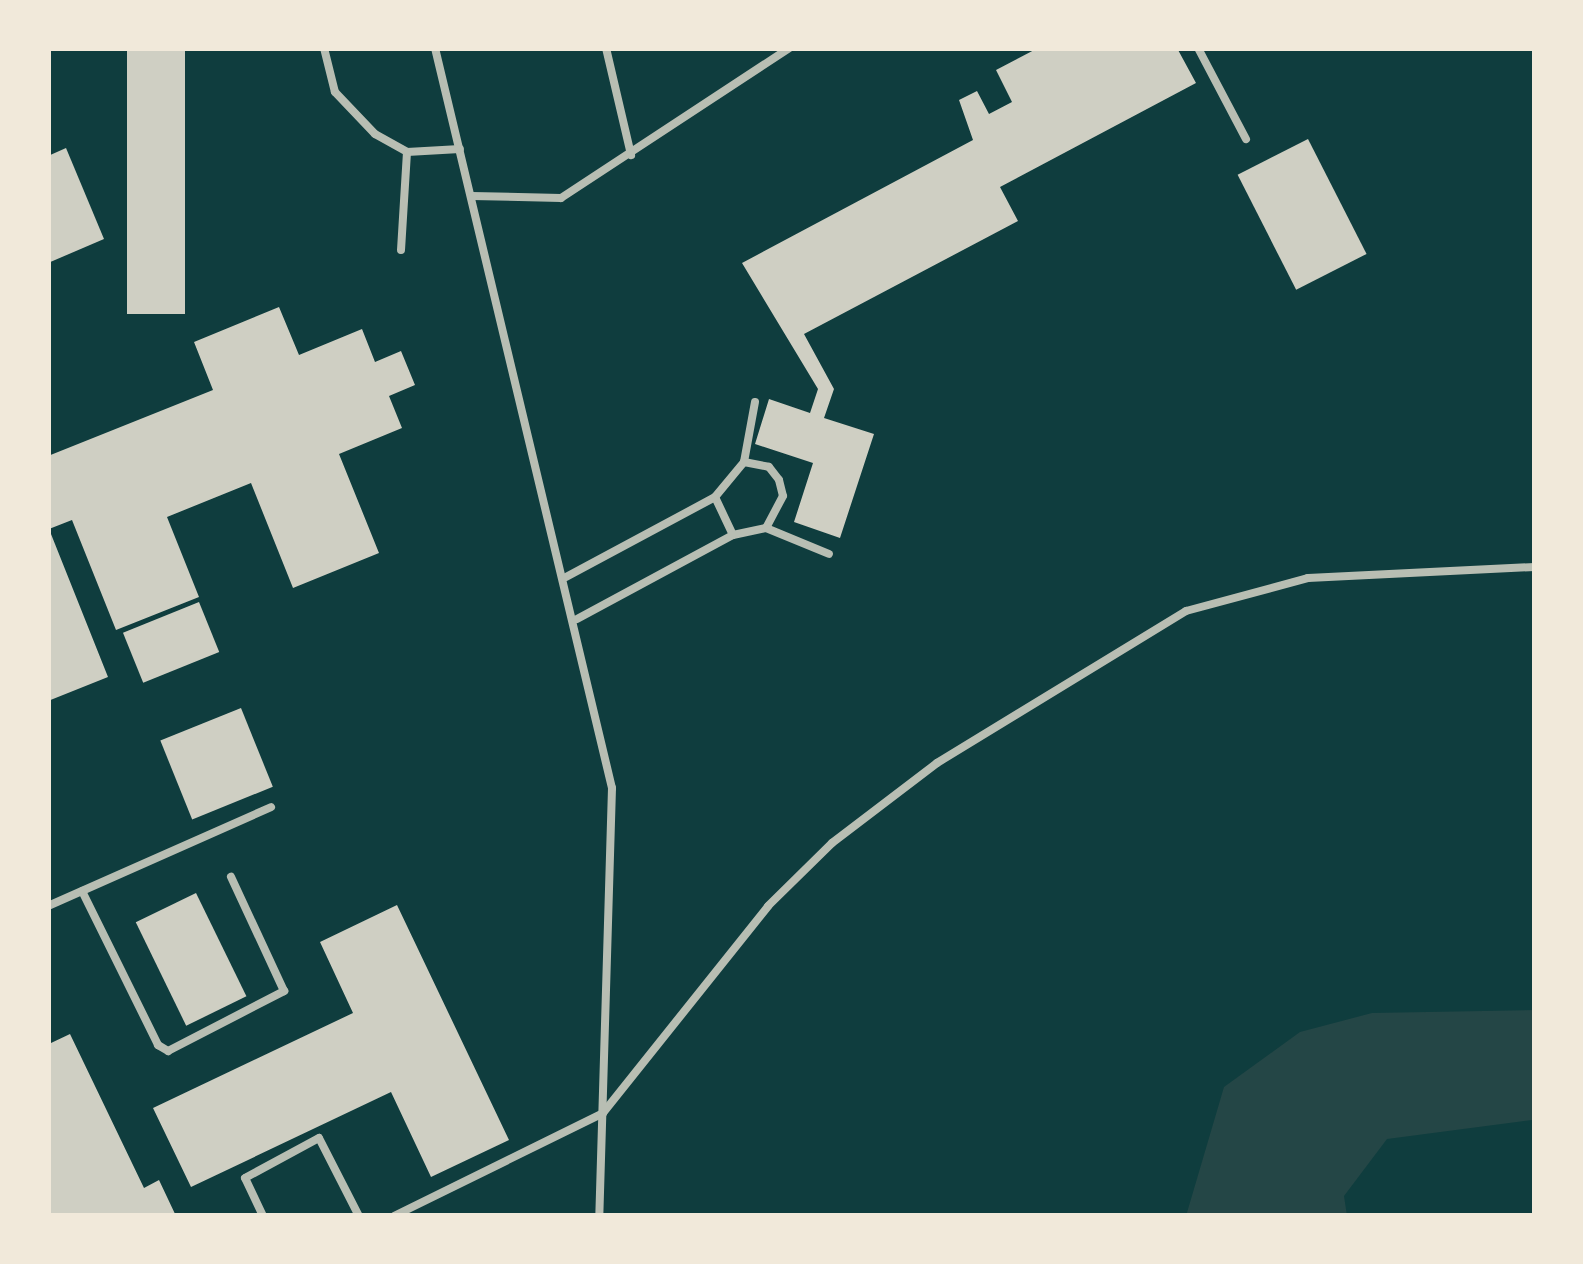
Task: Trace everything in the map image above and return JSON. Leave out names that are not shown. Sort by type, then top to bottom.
[{"type":"lane","points":[[324,48],[325,70],[346,109],[407,152],[460,149]]},
{"type":"lane","points":[[435,48],[577,619],[612,788],[599,1216]]},
{"type":"lane","points":[[606,48],[631,155]]},
{"type":"lane","points":[[472,196],[543,203],[631,155],[789,48]]},
{"type":"lane","points":[[1198,48],[1246,139]]},
{"type":"lane","points":[[400,250],[407,152]]},
{"type":"lane","points":[[566,577],[716,497],[745,462],[754,402]]},
{"type":"lane","points":[[745,462],[769,467],[779,480],[783,496],[766,528]]},
{"type":"lane","points":[[716,497],[733,535]]},
{"type":"lane","points":[[577,619],[733,535],[766,528],[829,554]]},
{"type":"lane","points":[[394,1216],[603,1113],[768,906],[832,843],[937,763],[1186,611],[1308,578],[1535,566]]},
{"type":"lane","points":[[48,906],[271,807]]},
{"type":"lane","points":[[82,891],[158,1045],[168,1051],[284,991],[231,877]]},
{"type":"lane","points":[[263,1216],[245,1178],[319,1138],[359,1216]]},
{"type":"shaded area","points":[[1535,1010],[1535,1169],[1532,1120],[1387,1139],[1344,1196],[1347,1216],[1186,1216],[1224,1087],[1300,1032],[1372,1013]]},
{"type":"building","points":[[127,48],[185,48],[185,314],[127,314]]},
{"type":"building","points":[[1038,48],[1177,48],[1196,83],[1000,187],[1018,221],[804,334],[834,389],[824,418],[874,434],[840,538],[794,522],[813,463],[755,444],[769,399],[810,413],[818,389],[742,263],[973,140],[959,100],[977,91],[989,114],[1012,102],[996,70]]},
{"type":"building","points":[[1308,139],[1367,254],[1296,290],[1238,175]]},
{"type":"building","points":[[66,148],[104,239],[48,263],[48,156]]},
{"type":"building","points":[[279,307],[299,355],[362,329],[375,362],[401,351],[415,385],[389,396],[402,428],[339,454],[379,553],[293,588],[251,483],[167,517],[199,597],[116,630],[72,520],[49,529],[108,677],[48,701],[48,456],[213,390],[194,342]]},
{"type":"building","points":[[199,602],[219,652],[143,683],[123,633]]},
{"type":"building","points":[[241,708],[273,787],[192,819],[160,741]]},
{"type":"building","points":[[196,893],[246,996],[186,1026],[136,922]]},
{"type":"building","points":[[397,905],[509,1140],[431,1177],[391,1092],[191,1187],[153,1108],[353,1013],[320,942]]},
{"type":"building","points":[[70,1034],[144,1188],[159,1180],[176,1216],[48,1216],[48,1036],[51,1043]]}]
